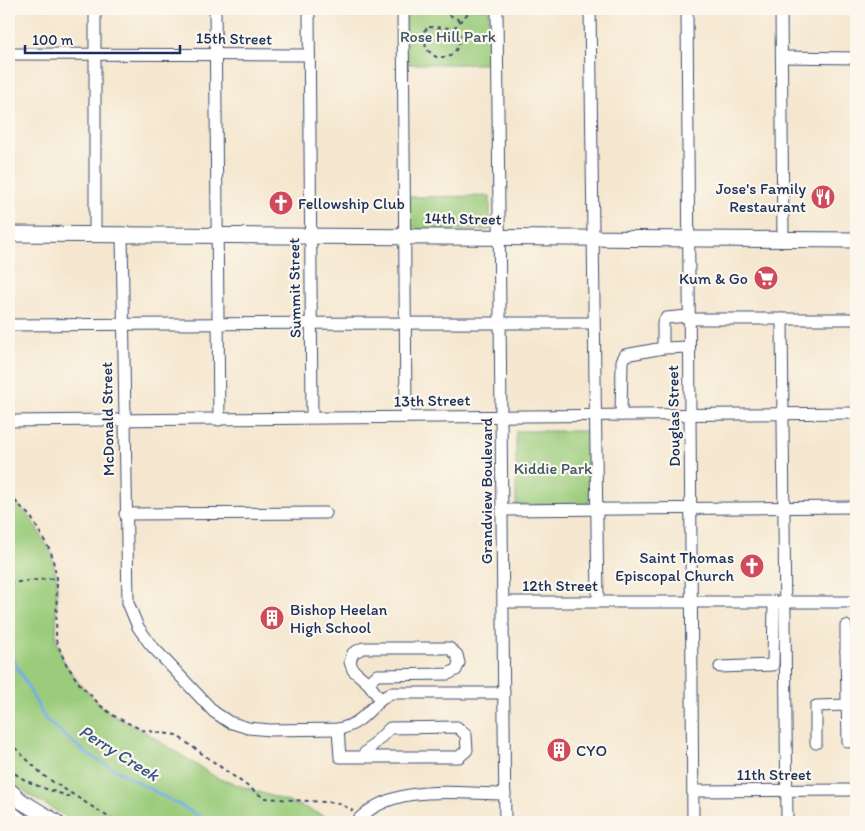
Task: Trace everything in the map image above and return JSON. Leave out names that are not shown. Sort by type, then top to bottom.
[{"type":"main road","name":"14th Street","points":[[9,234],[405,235],[856,240]]},
{"type":"main road","points":[[9,790],[21,801],[56,822]]},
{"type":"main road","points":[[9,812],[22,822]]},
{"type":"street","points":[[95,9],[95,234]]},
{"type":"street","points":[[215,9],[219,420]]},
{"type":"street","name":"Summit Street","points":[[309,9],[312,417]]},
{"type":"street","points":[[403,9],[406,417]]},
{"type":"street","name":"Grandview Boulevard","points":[[497,9],[505,822]]},
{"type":"street","points":[[590,9],[598,601]]},
{"type":"street","name":"Douglas Street","points":[[687,9],[693,822]]},
{"type":"street","points":[[781,9],[783,239]]},
{"type":"street","name":"15th Street","points":[[9,54],[216,53],[309,55]]},
{"type":"street","points":[[782,57],[856,58]]},
{"type":"street","name":"McDonald Street","points":[[122,235],[123,421],[128,604],[138,627],[150,644],[214,712],[229,722],[248,728],[270,730],[338,729]]},
{"type":"street","points":[[662,348],[663,323],[666,318],[856,319]]},
{"type":"street","points":[[720,666],[773,666],[786,508],[782,319]]},
{"type":"street","points":[[9,325],[217,326],[406,322],[593,323]]},
{"type":"street","points":[[622,415],[622,367],[625,355],[662,348],[689,347]]},
{"type":"street","name":"13th Street","points":[[9,421],[856,413]]},
{"type":"street","points":[[503,510],[856,508]]},
{"type":"street","points":[[125,514],[326,513]]},
{"type":"street","points":[[779,601],[788,822]]},
{"type":"street","name":"12th Street","points":[[504,602],[856,602]]},
{"type":"street","points":[[846,626],[851,652],[848,742]]},
{"type":"street","points":[[368,683],[377,675],[448,674],[456,670],[459,663],[457,655],[450,648],[363,648],[354,653],[350,662],[352,670],[368,683],[380,699]]},
{"type":"street","points":[[361,757],[390,728],[457,727],[466,735],[466,750],[459,757],[340,758],[338,729],[352,726],[364,718],[380,699],[391,693],[504,692]]},
{"type":"street","points":[[816,743],[816,706],[850,700]]},
{"type":"street","name":"11th Street","points":[[693,791],[856,790]]},
{"type":"street","points":[[358,819],[377,805],[405,795],[505,794]]},
{"type":"path","points":[[454,28],[461,41],[449,57],[436,57],[426,49],[426,28],[454,28],[472,9]]},
{"type":"path","points":[[442,11],[462,21]]},
{"type":"path","points":[[9,495],[31,517],[51,552],[57,578],[56,640],[64,662],[78,682],[101,706],[114,716],[142,730],[176,735],[264,798],[339,803],[358,819]]},
{"type":"path","points":[[9,582],[57,578]]},
{"type":"path","points":[[9,742],[44,776],[116,822]]},
{"type":"path","points":[[9,768],[28,782],[76,798]]},
{"type":"green space","name":"Rose Hill Park","points":[[406,9],[489,9],[489,64],[407,64]]},
{"type":"green space","points":[[490,196],[490,230],[409,231],[409,197]]},
{"type":"green space","name":"Kiddie Park","points":[[516,431],[589,431],[589,504],[516,505]]},
{"type":"green space","points":[[9,495],[30,517],[51,552],[57,578],[56,640],[64,662],[78,682],[101,706],[114,716],[142,730],[217,778],[301,806],[339,822],[75,822],[29,795],[10,779]]},
{"type":"waterway","name":"Perry Creek","points":[[9,604],[12,657],[45,719],[87,754],[210,822]]},
{"type":"place","name":"Jose's Family Restaurant","points":[[823,197]]},
{"type":"place","name":"Fellowship Club","points":[[281,203]]},
{"type":"place","name":"Kum & Go","points":[[766,278]]},
{"type":"place","name":"Saint Thomas Episcopal Church","points":[[752,566]]},
{"type":"place","name":"Bishop Heelan High School","points":[[272,618]]},
{"type":"place","name":"CYO","points":[[559,750]]}]
